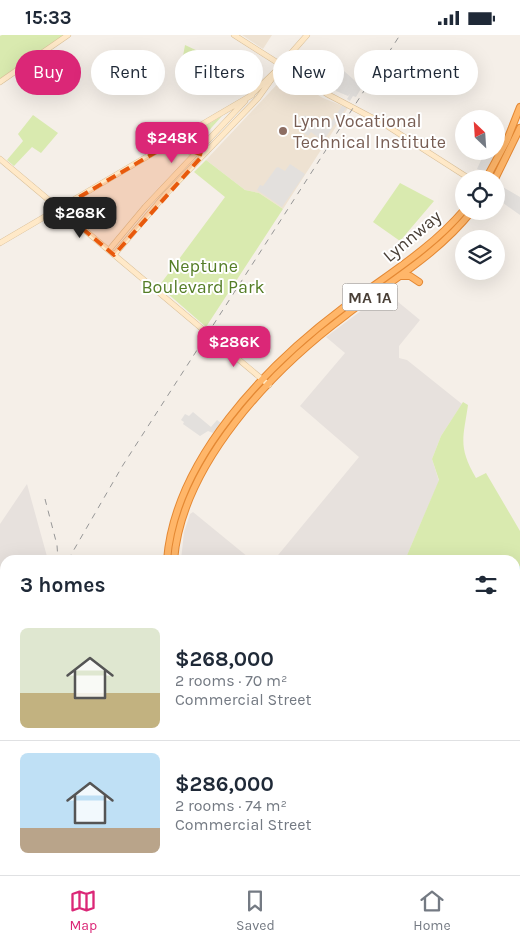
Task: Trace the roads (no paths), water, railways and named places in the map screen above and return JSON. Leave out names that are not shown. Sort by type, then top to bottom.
[{"type":"highway","points":[[491,170],[507,140],[520,107]]},
{"type":"highway","points":[[499,170],[520,128]]},
{"type":"highway","name":"Lynnway","points":[[167,555],[176,513],[198,465],[224,426],[328,319],[422,252],[455,219]]},
{"type":"highway","name":"Lynnway","points":[[175,555],[182,519],[203,471],[230,429],[267,383],[322,334],[401,277],[441,245],[464,220]]},
{"type":"highway","points":[[401,277],[410,276],[419,282]]},
{"type":"main road","points":[[0,82],[68,35]]},
{"type":"main road","points":[[234,35],[273,61]]},
{"type":"main road","points":[[294,50],[307,35]]},
{"type":"main road","points":[[263,84],[273,74]]},
{"type":"main road","points":[[114,255],[203,155],[258,99],[273,77]]},
{"type":"main road","points":[[0,243],[252,95]]},
{"type":"main road","points":[[109,250],[197,152],[252,95]]},
{"type":"main road","points":[[328,95],[384,124],[456,170]]},
{"type":"main road","points":[[183,136],[181,143],[185,149]]},
{"type":"main road","points":[[162,149],[185,149],[203,155]]},
{"type":"main road","points":[[0,159],[267,383]]},
{"type":"railway","points":[[71,555],[123,465],[400,35]]},
{"type":"railway","points":[[45,499],[57,545],[58,555]]},
{"type":"place","name":"Lynn Vocational Technical Institute","points":[[283,131]]},
{"type":"park label","name":"Neptune Boulevard Park","points":[[203,276]]}]
